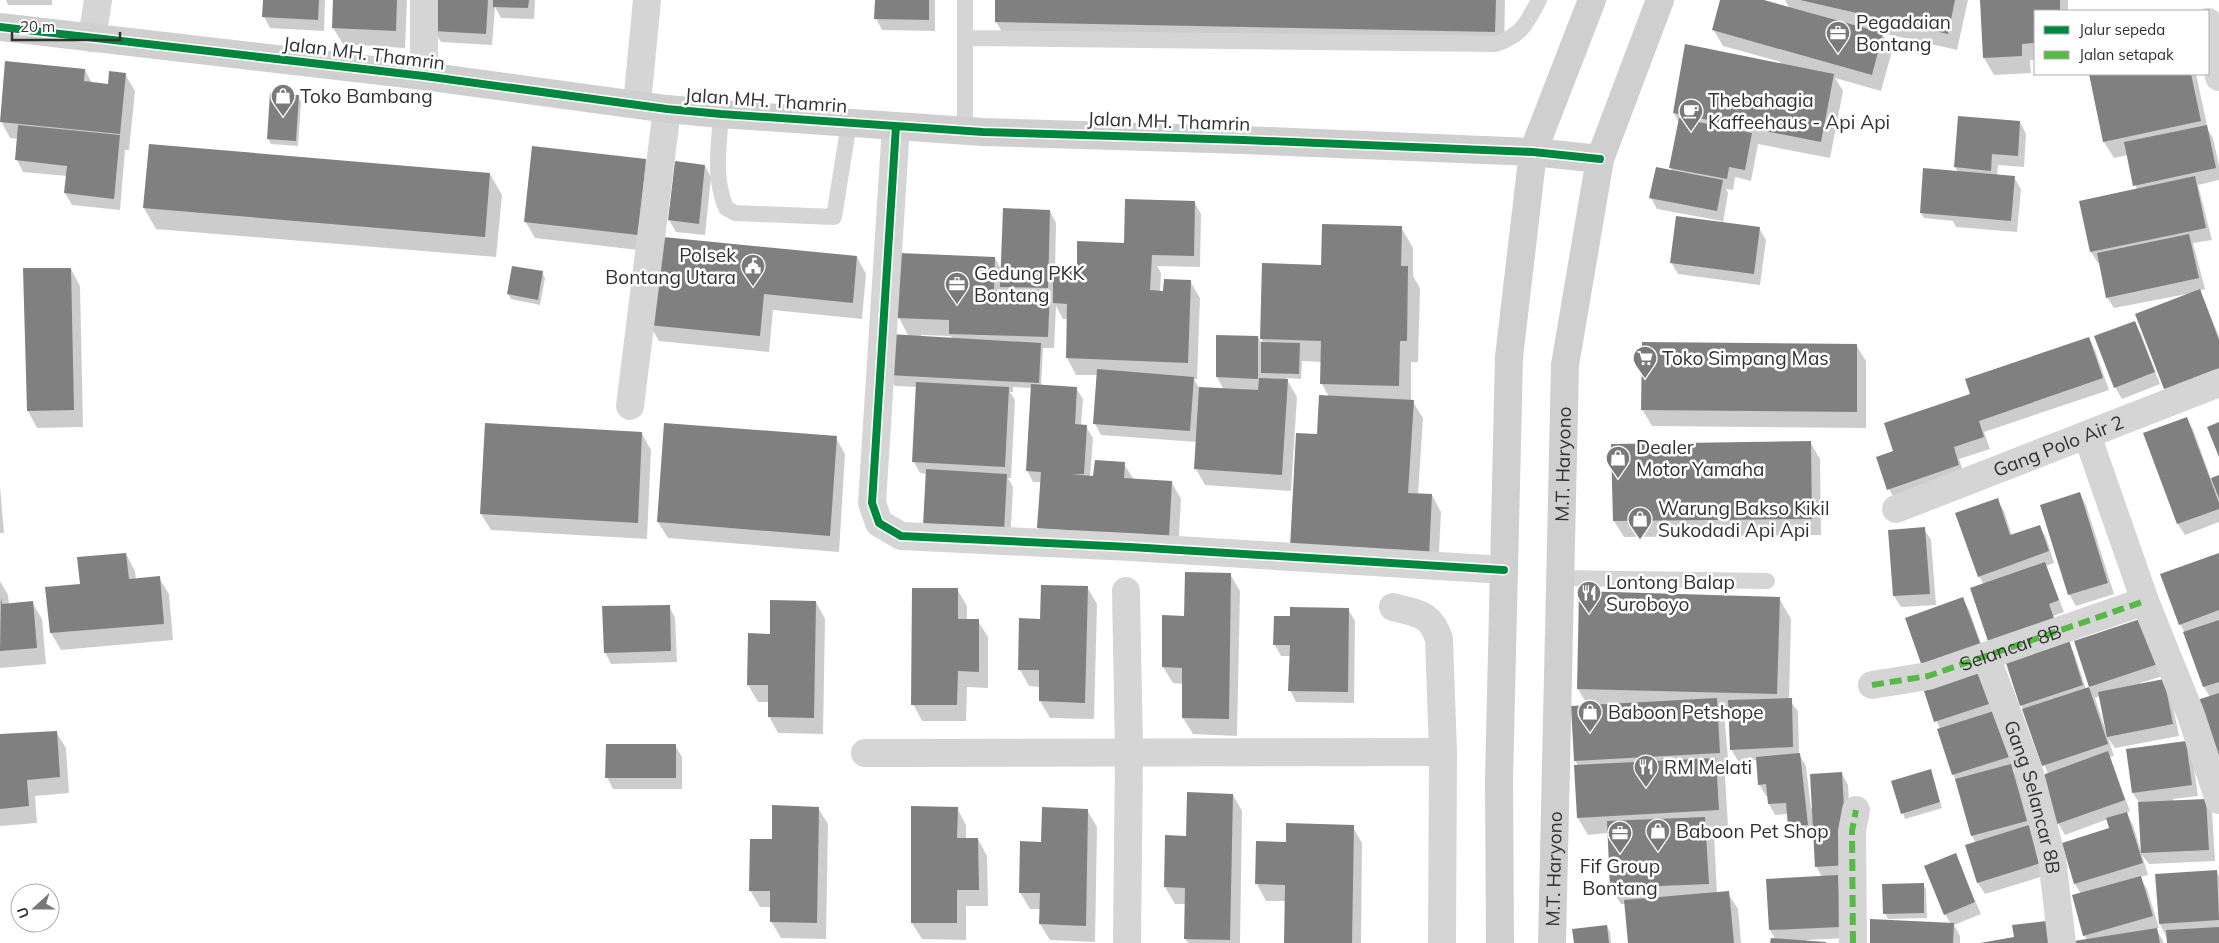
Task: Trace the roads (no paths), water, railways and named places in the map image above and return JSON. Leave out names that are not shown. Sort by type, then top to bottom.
[{"type":"main road","points":[[1500,943],[1499,780],[1509,357],[1533,152],[1592,0]]},
{"type":"main road","name":"M.T. Haryono","points":[[1552,943],[1564,365],[1600,159],[1660,0]]},
{"type":"main road","name":"Jalan MH. Thamrin","points":[[0,27],[424,76],[667,109],[721,114],[965,131],[1533,152],[1600,159]]},
{"type":"street","points":[[92,38],[98,0]]},
{"type":"street","points":[[424,0],[424,76]]},
{"type":"street","points":[[637,104],[647,0]]},
{"type":"street","points":[[2209,27],[2219,77]]},
{"type":"street","points":[[630,406],[667,109]]},
{"type":"street","points":[[896,126],[872,503],[879,523],[901,536],[1140,547],[1504,570]]},
{"type":"street","name":"Gang Polo Air 2","points":[[1896,509],[2219,383]]},
{"type":"street","points":[[2087,435],[2145,601],[2191,715],[2219,800]]},
{"type":"street","points":[[1126,591],[1129,753],[1127,943]]},
{"type":"street","name":"Selancar 8B","points":[[1872,685],[1928,676],[2103,618],[2145,601]]},
{"type":"street","points":[[1393,607],[1426,616],[1435,625],[1440,639],[1443,752],[1442,943]]},
{"type":"street","name":"Gang Selancar 8B","points":[[1986,656],[2030,774],[2052,858],[2062,943]]},
{"type":"street","points":[[865,753],[1443,752]]},
{"type":"street","points":[[1853,943],[1852,831],[1856,810]]},
{"type":"lane","points":[[965,0],[965,131]]},
{"type":"lane","points":[[965,38],[1496,44],[1519,34],[1539,0]]},
{"type":"lane","points":[[721,114],[717,173],[720,192],[726,208],[735,213],[834,217],[848,123]]},
{"type":"lane","points":[[1560,578],[1767,581]]},
{"type":"place","name":"Pegadaian Bontang","points":[[1838,54]]},
{"type":"place","name":"Toko Bambang","points":[[283,117]]},
{"type":"place","name":"Thebahagia Kaffeehaus - Api Api","points":[[1691,132]]},
{"type":"place","name":"Polsek Bontang Utara","points":[[753,287]]},
{"type":"place","name":"Gedung PKK Bontang","points":[[957,305]]},
{"type":"place","name":"Toko Simpang Mas","points":[[1645,379]]},
{"type":"place","name":"Dealer Motor Yamaha","points":[[1618,479]]},
{"type":"place","name":"Warung Bakso Kikil Sukodadi Api Api","points":[[1640,540]]},
{"type":"place","name":"Lontong Balap Suroboyo","points":[[1589,614]]},
{"type":"place","name":"Baboon Petshope","points":[[1590,733]]},
{"type":"place","name":"RM Melati","points":[[1646,788]]},
{"type":"place","name":"Baboon Pet Shop","points":[[1658,852]]},
{"type":"place","name":"Fif Group Bontang","points":[[1620,854]]}]
